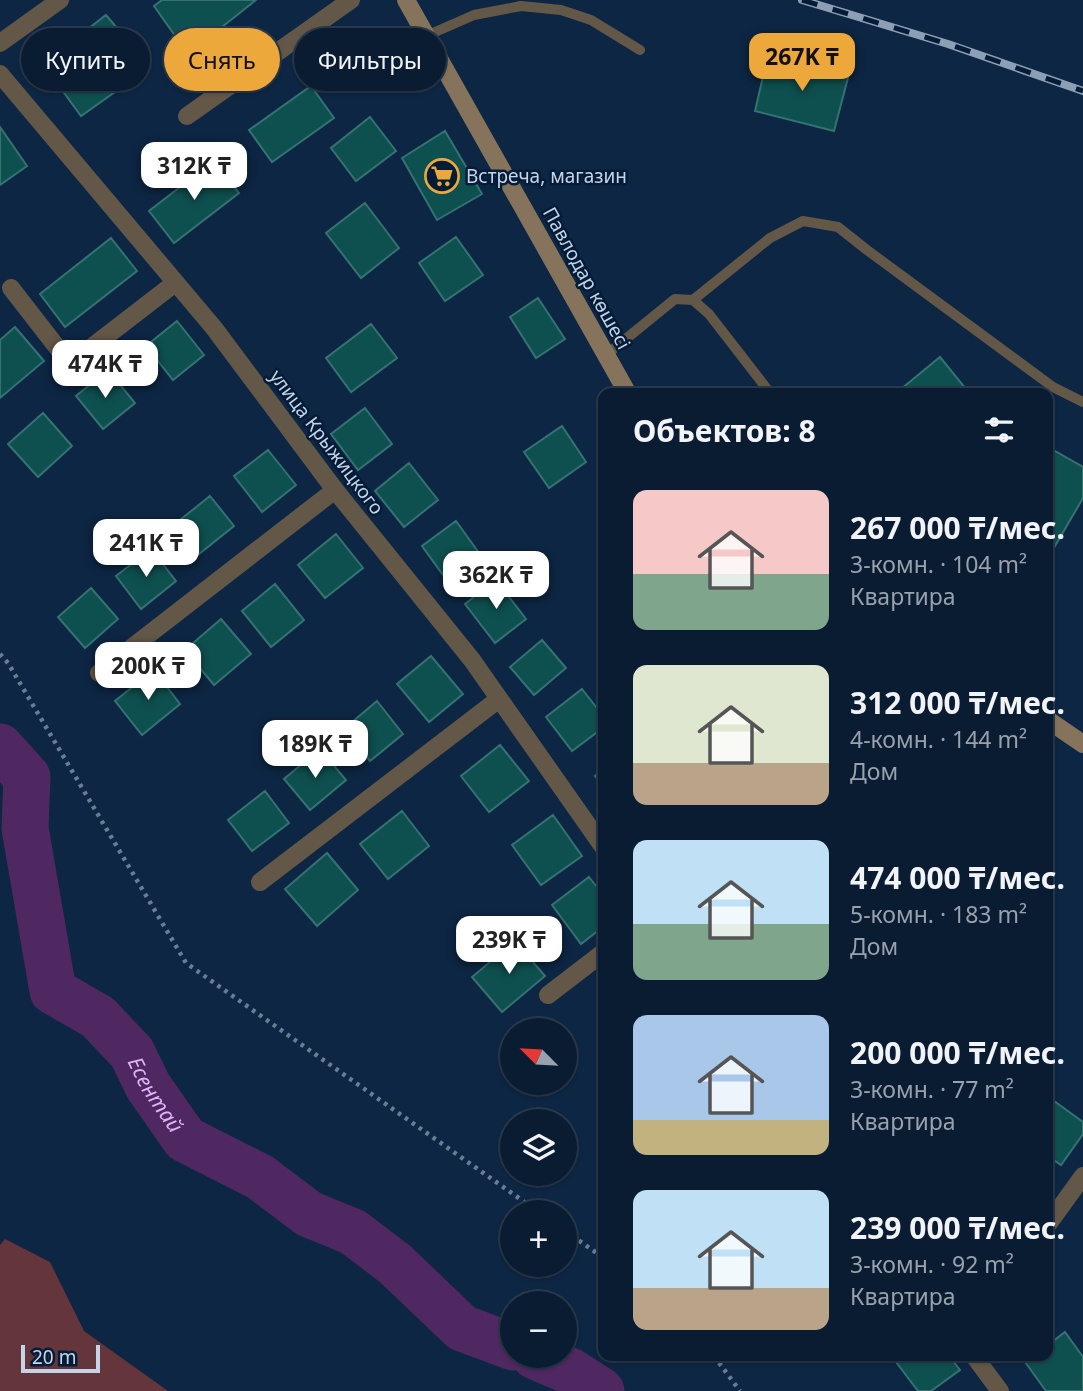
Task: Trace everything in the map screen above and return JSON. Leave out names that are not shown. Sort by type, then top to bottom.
[{"type":"street","points":[[0,43],[60,0]]},
{"type":"street","points":[[187,116],[351,0]]},
{"type":"street","name":"Павлодар көшесі","points":[[406,0],[422,28]]},
{"type":"street","name":"Павлодар көшесі","points":[[446,71],[625,388]]},
{"type":"street","name":"улица Крыжицкого","points":[[0,74],[214,328],[335,490],[472,660],[598,840]]},
{"type":"street","points":[[11,288],[70,364],[175,282]]},
{"type":"street","points":[[99,673],[335,490]]},
{"type":"street","points":[[260,882],[499,699]]},
{"type":"street","points":[[1053,723],[1083,744]]},
{"type":"street","points":[[548,995],[598,956]]},
{"type":"street","points":[[1053,1217],[1083,1176]]},
{"type":"street","points":[[978,1361],[1000,1391]]},
{"type":"lane","points":[[444,28],[474,15],[521,6],[561,10],[591,20],[640,50]]},
{"type":"lane","points":[[693,300],[770,238],[803,221],[838,227],[1053,387],[1083,402]]},
{"type":"lane","points":[[606,355],[675,299],[693,300],[709,314],[766,388]]},
{"type":"path","points":[[0,654],[8,663],[186,963],[522,1200]]},
{"type":"path","points":[[577,1239],[598,1254]]},
{"type":"path","points":[[718,1361],[740,1391]]},
{"type":"shaded area","points":[[5,1239],[50,1262],[84,1331],[168,1391],[0,1391],[0,1245]]},
{"type":"building","points":[[162,0],[256,0],[221,28],[170,28],[154,6]]},
{"type":"building","points":[[106,15],[117,28],[89,28]]},
{"type":"building","points":[[768,55],[849,74],[834,131],[755,111]]},
{"type":"building","points":[[63,91],[116,91],[81,116]]},
{"type":"building","points":[[304,91],[315,91],[334,118],[272,162],[249,130]]},
{"type":"building","points":[[370,117],[396,151],[356,181],[331,148]]},
{"type":"building","points":[[0,127],[27,166],[0,185]]},
{"type":"building","name":"Встреча, магазин","points":[[445,131],[482,194],[437,220],[402,158]]},
{"type":"building","points":[[214,161],[239,193],[174,243],[149,211]]},
{"type":"building","points":[[365,203],[399,248],[361,278],[326,233]]},
{"type":"building","points":[[456,237],[483,275],[445,301],[419,263]]},
{"type":"building","points":[[111,238],[137,271],[65,327],[40,294]]},
{"type":"building","points":[[538,298],[565,339],[536,358],[510,317]]},
{"type":"building","points":[[177,321],[204,355],[173,380],[146,346]]},
{"type":"building","points":[[371,324],[397,358],[351,392],[326,358]]},
{"type":"building","points":[[15,327],[44,361],[0,398],[0,340]]},
{"type":"building","points":[[940,357],[965,388],[902,388]]},
{"type":"building","points":[[108,370],[135,403],[103,429],[76,396]]},
{"type":"building","points":[[365,408],[392,444],[358,470],[331,434]]},
{"type":"building","points":[[43,413],[72,446],[38,477],[8,444]]},
{"type":"building","points":[[562,426],[586,462],[549,488],[524,452]]},
{"type":"building","points":[[268,450],[296,485],[262,512],[234,476]]},
{"type":"building","points":[[1053,450],[1083,467],[1083,498],[1053,549]]},
{"type":"building","points":[[409,463],[438,500],[404,527],[375,491]]},
{"type":"building","points":[[210,496],[234,526],[199,554],[175,524]]},
{"type":"building","points":[[456,521],[482,557],[448,582],[422,546]]},
{"type":"building","points":[[336,534],[363,568],[325,598],[298,565]]},
{"type":"building","points":[[151,549],[176,581],[141,609],[116,576]]},
{"type":"building","points":[[496,580],[526,619],[495,643],[465,604]]},
{"type":"building","points":[[275,584],[304,620],[271,647],[242,611]]},
{"type":"building","points":[[91,588],[118,619],[85,648],[58,617]]},
{"type":"building","points":[[221,619],[251,654],[214,685],[185,650]]},
{"type":"building","points":[[542,640],[566,668],[534,695],[510,667]]},
{"type":"building","points":[[431,656],[463,694],[429,722],[397,684]]},
{"type":"building","points":[[154,670],[180,704],[142,735],[115,701]]},
{"type":"building","points":[[582,689],[598,709],[598,732],[572,751],[546,717]]},
{"type":"building","points":[[377,701],[403,734],[370,761],[344,729]]},
{"type":"building","points":[[500,745],[529,781],[489,812],[461,776]]},
{"type":"building","points":[[320,749],[346,780],[310,810],[284,779]]},
{"type":"building","points":[[265,791],[289,823],[252,851],[228,820]]},
{"type":"building","points":[[402,811],[429,846],[388,879],[360,844]]},
{"type":"building","points":[[553,815],[582,856],[541,885],[512,845]]},
{"type":"building","points":[[327,853],[358,890],[317,926],[285,889]]},
{"type":"building","points":[[589,877],[598,888],[598,931],[581,944],[552,905]]},
{"type":"building","points":[[515,941],[545,976],[502,1012],[472,977]]},
{"type":"building","points":[[1053,1100],[1083,1122],[1083,1134],[1061,1165],[1053,1159]]},
{"type":"building","points":[[1065,1332],[1083,1357],[1083,1391],[1046,1391],[1025,1362],[1053,1361],[1053,1341]]},
{"type":"building","points":[[953,1361],[960,1370],[931,1391],[918,1391],[896,1362]]},
{"type":"waterway","name":"Есентай","points":[[0,747],[27,777],[25,828],[53,991],[98,1017],[132,1053],[148,1086],[185,1139],[260,1177],[309,1214],[353,1232],[395,1264],[462,1328],[500,1342]]},
{"type":"waterway","name":"Есентай","points":[[563,1368],[601,1391]]},
{"type":"railway","points":[[802,0],[948,44],[1083,91]]},
{"type":"place","name":"Встреча, магазин","points":[[442,176]]}]
